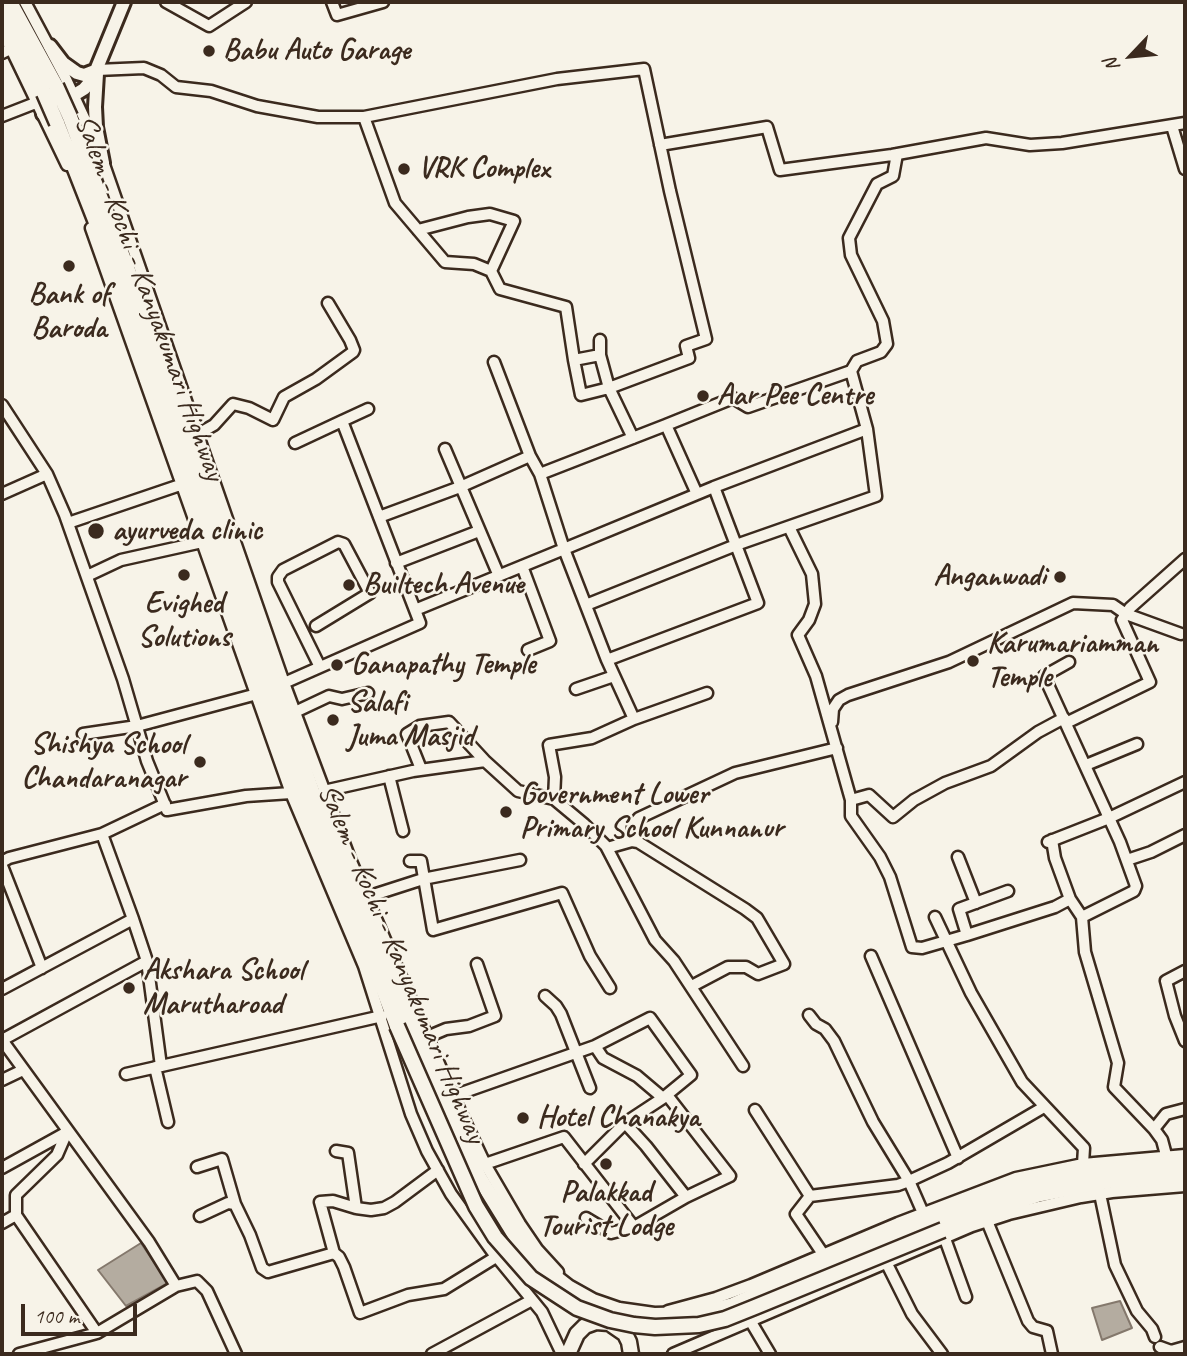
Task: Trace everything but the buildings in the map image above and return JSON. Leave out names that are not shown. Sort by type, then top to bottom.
[{"type":"highway","name":"Salem - Kochi - Kanyakumari Highway","points":[[10,2],[45,99]]},
{"type":"highway","name":"Salem - Kochi - Kanyakumari Highway","points":[[2,11],[45,99],[64,120],[133,285],[316,802],[408,1020],[479,1177],[516,1237],[541,1266],[568,1287],[593,1301],[619,1310],[654,1315],[698,1314],[733,1305],[894,1234],[1012,1190],[1078,1174],[1167,1164],[1185,1165]]},
{"type":"highway","name":"Salem - Kochi - Kanyakumari Highway","points":[[64,120],[308,817],[471,1195],[495,1237],[531,1278],[577,1308],[610,1320],[634,1325],[699,1325],[725,1319],[966,1218],[1006,1204],[1056,1191],[1118,1180],[1185,1176]]},
{"type":"highway","points":[[609,1323],[619,1310]]},
{"type":"highway","points":[[568,1354],[572,1341],[585,1326],[596,1322],[609,1323],[625,1334],[631,1354]]},
{"type":"main road","points":[[45,99],[75,96],[92,80],[124,2]]},
{"type":"main road","points":[[50,46],[63,63],[77,73],[84,75],[97,70]]},
{"type":"main road","points":[[97,70],[95,107],[103,163]]},
{"type":"street","points":[[25,2],[75,96],[103,163],[324,791],[427,1037],[498,1188],[537,1249],[556,1270],[593,1301]]},
{"type":"street","points":[[166,2],[209,26],[246,2]]},
{"type":"street","points":[[332,2],[337,15],[383,2]]},
{"type":"street","points":[[2,30],[45,99],[291,793],[364,966],[411,1114],[427,1151],[451,1194],[496,1257],[542,1312],[562,1354]]},
{"type":"street","points":[[2,53],[12,48]]},
{"type":"street","points":[[97,70],[144,68],[161,75],[176,87],[211,91],[257,106],[318,117],[364,117],[557,79],[643,69],[706,339],[686,346],[688,358],[609,388],[581,395],[566,307],[500,289],[491,271],[474,264],[445,262],[395,203],[364,117]]},
{"type":"street","points":[[2,116],[45,99]]},
{"type":"street","points":[[660,145],[767,128],[780,170],[897,154],[986,138],[1031,145],[1062,143],[1185,123]]},
{"type":"street","points":[[1172,126],[1185,169]]},
{"type":"street","points":[[540,474],[733,398],[748,407],[850,371],[857,361],[881,352],[887,344],[883,321],[851,255],[849,238],[877,184],[893,176],[897,154]]},
{"type":"street","points":[[418,230],[490,214],[514,221],[491,271]]},
{"type":"street","points":[[198,435],[214,425],[233,404],[249,408],[273,421],[284,397],[316,379],[353,352],[355,349],[328,303]]},
{"type":"street","points":[[600,340],[600,355],[609,388],[633,438]]},
{"type":"street","points":[[574,360],[600,355]]},
{"type":"street","points":[[494,362],[530,456],[540,474],[564,549],[607,660],[634,719]]},
{"type":"street","points":[[586,605],[736,545],[876,496],[867,429],[850,371]]},
{"type":"street","points":[[2,405],[47,474],[68,523],[123,679],[147,761],[167,810],[246,796],[291,793]]},
{"type":"street","points":[[295,443],[368,409]]},
{"type":"street","points":[[284,683],[419,623],[342,421]]},
{"type":"street","points":[[666,425],[696,494]]},
{"type":"street","points":[[415,610],[696,494],[867,429]]},
{"type":"street","points":[[444,449],[499,576]]},
{"type":"street","points":[[379,517],[460,487],[530,456]]},
{"type":"street","points":[[2,494],[47,474]]},
{"type":"street","points":[[68,523],[183,484]]},
{"type":"street","points":[[607,660],[758,603],[714,487]]},
{"type":"street","points":[[789,527],[812,574],[815,604],[809,620],[798,635],[816,676],[831,726],[850,800],[851,816],[880,857],[890,877],[910,945],[922,948],[1070,900]]},
{"type":"street","points":[[396,563],[479,531]]},
{"type":"street","points":[[87,576],[121,561],[202,542]]},
{"type":"street","points":[[316,626],[370,593],[344,544],[338,542],[283,569],[278,577],[278,582],[320,667]]},
{"type":"street","points":[[850,800],[869,795],[893,817],[914,800],[945,783],[991,766],[1038,732],[1150,682],[1122,620],[1156,583],[1185,559]]},
{"type":"street","points":[[522,566],[550,641],[528,650]]},
{"type":"street","points":[[831,726],[833,709],[839,700],[848,695],[949,662],[1073,603],[1113,605],[1126,614],[1181,634]]},
{"type":"street","points":[[1069,662],[1044,676],[1086,765],[1136,886],[1134,891],[1082,917]]},
{"type":"street","points":[[576,689],[614,676]]},
{"type":"street","points":[[295,712],[329,696],[342,699],[368,692]]},
{"type":"street","points":[[554,799],[555,778],[549,745],[592,738],[634,719],[706,693]]},
{"type":"street","points":[[83,734],[137,726],[257,694]]},
{"type":"street","points":[[421,769],[407,734],[420,726],[449,722],[485,761],[518,791],[554,799],[584,824],[607,848],[656,940],[692,986],[743,1066]]},
{"type":"street","points":[[1086,765],[1137,744]]},
{"type":"street","points":[[632,841],[633,825],[639,818],[735,773],[837,748]]},
{"type":"street","points":[[324,791],[421,769],[485,761]]},
{"type":"street","points":[[275,794],[284,773]]},
{"type":"street","points":[[389,776],[403,831]]},
{"type":"street","points":[[1166,1155],[1161,1140],[1151,1125],[1114,1087],[1118,1063],[1086,952],[1082,917],[1070,900],[1050,841],[1109,818],[1185,782]]},
{"type":"street","points":[[42,968],[2,864],[9,858],[102,834],[165,804]]},
{"type":"street","points":[[102,834],[147,961],[158,1067],[168,1122]]},
{"type":"street","points":[[1127,860],[1151,852],[1185,835]]},
{"type":"street","points":[[607,848],[632,841],[681,868],[757,918],[784,964],[758,974],[746,967],[728,967],[692,986]]},
{"type":"street","points":[[958,857],[976,903]]},
{"type":"street","points":[[367,897],[423,879],[520,860]]},
{"type":"street","points":[[410,861],[421,861],[433,930],[562,893],[590,956],[610,988]]},
{"type":"street","points":[[967,935],[959,909],[1008,891]]},
{"type":"street","points":[[935,918],[971,993],[1022,1082],[1084,1148],[1083,1164]]},
{"type":"street","points":[[2,989],[133,919]]},
{"type":"street","points":[[871,956],[958,1158]]},
{"type":"street","points":[[147,961],[2,1040],[149,1242],[176,1286]]},
{"type":"street","points":[[427,1037],[495,1016],[477,964]]},
{"type":"street","points":[[1185,971],[1166,981],[1185,1041]]},
{"type":"street","points":[[545,996],[561,1014],[590,1088]]},
{"type":"street","points":[[808,1015],[825,1029],[834,1041],[873,1122],[909,1181],[923,1213]]},
{"type":"street","points":[[126,1074],[382,1016]]},
{"type":"street","points":[[453,1096],[595,1046],[650,1018],[691,1075],[625,1123],[584,1164]]},
{"type":"street","points":[[586,1218],[611,1233],[634,1227],[685,1197],[730,1176],[665,1096],[637,1076],[603,1058],[595,1046]]},
{"type":"street","points":[[2,1080],[23,1070]]},
{"type":"street","points":[[823,1254],[796,1214],[810,1196],[898,1185],[909,1181],[958,1158],[1044,1107]]},
{"type":"street","points":[[1151,1125],[1166,1114],[1185,1109]]},
{"type":"street","points":[[755,1110],[810,1196]]},
{"type":"street","points":[[625,1123],[685,1197]]},
{"type":"street","points":[[2,1168],[67,1132]]},
{"type":"street","points":[[67,1132],[57,1155],[16,1195],[16,1215],[97,1333]]},
{"type":"street","points":[[485,1164],[564,1138],[634,1227]]},
{"type":"street","points":[[336,1151],[348,1153],[356,1209]]},
{"type":"street","points":[[654,1315],[739,1290],[923,1213],[1016,1178],[1083,1164],[1185,1155]]},
{"type":"street","points":[[197,1167],[222,1159],[235,1204],[262,1268],[268,1272],[334,1253]]},
{"type":"street","points":[[438,1170],[384,1208],[356,1209],[332,1201],[320,1202],[334,1253],[344,1267],[360,1313],[408,1295],[444,1289],[496,1257]]},
{"type":"street","points":[[673,1354],[987,1221],[1040,1206],[1100,1194],[1185,1187]]},
{"type":"street","points":[[1100,1194],[1115,1265],[1137,1311],[1155,1337]]},
{"type":"street","points":[[200,1216],[228,1203],[235,1204]]},
{"type":"street","points":[[2,1223],[16,1215]]},
{"type":"street","points":[[987,1221],[1028,1321],[1033,1327],[1047,1331],[1052,1354]]},
{"type":"street","points":[[944,1237],[966,1297]]},
{"type":"street","points":[[886,1262],[912,1314],[942,1354]]},
{"type":"street","points":[[19,1354],[97,1333],[176,1286],[197,1281],[207,1291],[236,1354]]},
{"type":"street","points":[[432,1354],[532,1300]]},
{"type":"street","points":[[751,1322],[770,1354]]},
{"type":"street","points":[[1160,1347],[1171,1351],[1185,1347]]},
{"type":"shaded area","points":[[141,1243],[168,1283],[126,1306],[98,1270]]},
{"type":"shaded area","points":[[1120,1301],[1132,1328],[1102,1340],[1092,1308]]},
{"type":"place","name":"Babu Auto Garage","points":[[209,51]]},
{"type":"place","name":"VRK Complex","points":[[404,169]]},
{"type":"place","name":"Bank of Baroda","points":[[69,266]]},
{"type":"place","name":"Aar Pee Centre","points":[[703,396]]},
{"type":"place","name":"ayurveda clinic","points":[[96,531]]},
{"type":"place","name":"Evighed Solutions","points":[[184,575]]},
{"type":"place","name":"Anganwadi","points":[[1060,577]]},
{"type":"place","name":"Builtech Avenue","points":[[349,585]]},
{"type":"place","name":"Karumariamman Temple","points":[[973,661]]},
{"type":"place","name":"Ganapathy Temple","points":[[337,665]]},
{"type":"place","name":"Salafi Juma Masjid","points":[[333,720]]},
{"type":"place","name":"Shishya School Chandaranagar","points":[[200,762]]},
{"type":"place","name":"Government Lower Primary School Kunnanur","points":[[506,812]]},
{"type":"place","name":"Akshara School Marutharoad","points":[[129,988]]},
{"type":"place","name":"Hotel Chanakya","points":[[523,1118]]},
{"type":"place","name":"Palakkad Tourist Lodge","points":[[606,1164]]}]
